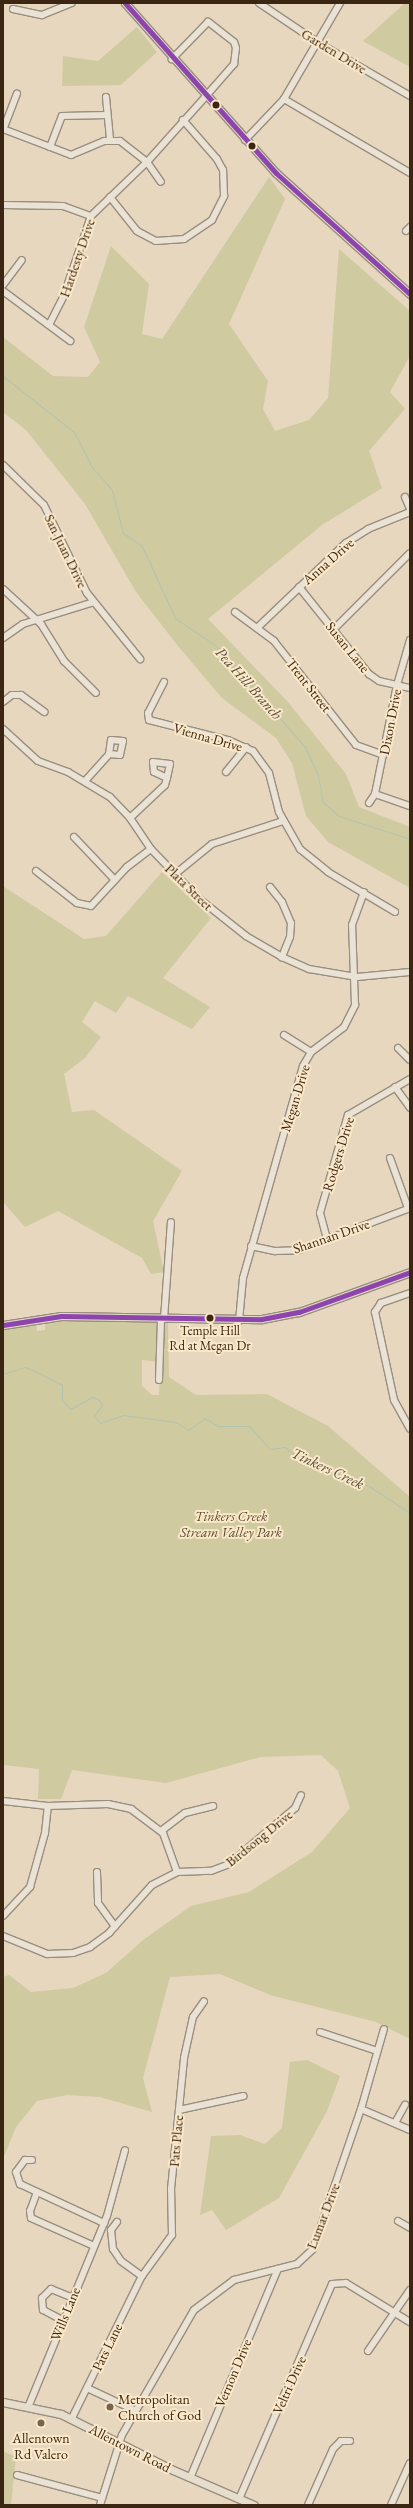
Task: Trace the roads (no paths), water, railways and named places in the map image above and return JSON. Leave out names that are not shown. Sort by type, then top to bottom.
[{"type":"main road","points":[[125,3],[172,59],[245,140],[300,197],[410,294]]},
{"type":"main road","points":[[3,1326],[61,1316],[239,1320],[299,1312],[410,1272]]},
{"type":"main road","name":"Allentown Road","points":[[3,2402],[29,2405],[72,2418],[190,2478],[254,2505]]},
{"type":"street","points":[[13,8],[42,15],[72,3]]},
{"type":"street","name":"Garden Drive","points":[[259,3],[317,42],[410,96]]},
{"type":"street","points":[[245,140],[284,99],[340,3]]},
{"type":"street","name":"Hardesty Drive","points":[[49,325],[64,295],[91,216],[146,162],[234,64],[234,42],[208,22],[172,59]]},
{"type":"street","points":[[17,94],[3,129],[50,147],[75,154],[110,139],[124,143],[146,162],[161,182]]},
{"type":"street","points":[[106,97],[110,139]]},
{"type":"street","points":[[284,99],[410,173]]},
{"type":"street","points":[[50,147],[62,116],[107,115]]},
{"type":"street","points":[[110,197],[137,231],[156,241],[184,239],[212,220],[224,196],[223,170],[217,158],[183,120]]},
{"type":"street","points":[[3,205],[63,206],[91,216]]},
{"type":"street","points":[[3,285],[22,260]]},
{"type":"street","points":[[3,291],[70,341]]},
{"type":"street","name":"San Juan Drive","points":[[3,465],[44,505],[65,554],[94,602],[140,659]]},
{"type":"street","points":[[405,497],[410,509]]},
{"type":"street","name":"Anna Drive","points":[[257,628],[299,586],[353,538],[410,512]]},
{"type":"street","points":[[334,629],[410,553]]},
{"type":"street","name":"Susan Lane","points":[[299,586],[369,674],[397,685],[410,688]]},
{"type":"street","points":[[3,589],[34,619],[64,662],[96,693]]},
{"type":"street","points":[[3,638],[34,619],[94,602]]},
{"type":"street","name":"Trent Street","points":[[235,612],[274,641],[356,745],[383,754]]},
{"type":"street","name":"Dixon Drive","points":[[369,803],[375,794],[397,685],[410,640]]},
{"type":"street","name":"Vienna Drive","points":[[164,682],[148,713],[149,720],[246,747],[262,760],[269,773],[283,821],[300,850],[314,862],[395,912]]},
{"type":"street","points":[[3,702],[12,695],[21,695],[44,712]]},
{"type":"street","name":"Plata Street","points":[[3,729],[38,761],[85,780],[110,797],[130,818],[151,849],[174,876],[219,916],[282,957],[309,969],[357,977],[410,972]]},
{"type":"street","points":[[226,772],[246,747]]},
{"type":"street","points":[[85,780],[109,754]]},
{"type":"street","points":[[130,818],[159,794],[168,778]]},
{"type":"street","points":[[375,794],[410,806]]},
{"type":"street","points":[[174,876],[212,844],[283,821]]},
{"type":"street","points":[[74,836],[116,880]]},
{"type":"street","points":[[36,871],[87,907],[100,900],[116,880],[151,849]]},
{"type":"street","points":[[270,887],[282,902],[291,923],[290,937],[282,957]]},
{"type":"street","name":"Megan Drive","points":[[239,1320],[240,1290],[301,1070],[311,1052],[348,1022],[355,1005],[357,977],[352,925],[364,892]]},
{"type":"street","points":[[284,1035],[311,1052]]},
{"type":"street","points":[[398,1048],[410,1060]]},
{"type":"street","name":"Rodgers Drive","points":[[327,1239],[320,1213],[348,1115],[410,1079]]},
{"type":"street","points":[[395,1087],[410,1108]]},
{"type":"street","points":[[390,1158],[409,1208]]},
{"type":"street","name":"Shannan Drive","points":[[251,1246],[292,1251],[409,1208]]},
{"type":"street","points":[[159,1380],[162,1319],[172,1222]]},
{"type":"street","points":[[410,1293],[380,1303],[375,1312],[394,1400],[410,1428]]},
{"type":"street","name":"Birdsong Drive","points":[[3,1936],[36,1951],[64,1954],[96,1943],[115,1926],[146,1888],[178,1872],[211,1871],[233,1862],[257,1838],[295,1808],[301,1796]]},
{"type":"street","points":[[3,1801],[48,1806],[87,1804],[127,1807],[143,1815],[161,1831],[172,1850],[178,1872]]},
{"type":"street","points":[[3,1916],[30,1887],[45,1833],[48,1806]]},
{"type":"street","points":[[161,1831],[188,1811],[213,1806]]},
{"type":"street","points":[[97,1872],[98,1903],[115,1926]]},
{"type":"street","name":"Pats Place","points":[[142,2276],[173,2231],[171,2189],[186,2046],[196,2011],[204,2001]]},
{"type":"street","name":"Lumar Drive","points":[[101,2502],[119,2443],[198,2305],[234,2280],[302,2262],[312,2249],[361,2109],[384,2028]]},
{"type":"street","points":[[320,2032],[377,2051]]},
{"type":"street","points":[[179,2110],[244,2096]]},
{"type":"street","points":[[396,2124],[405,2106]]},
{"type":"street","points":[[361,2109],[410,2130]]},
{"type":"street","name":"Wills Lane","points":[[29,2405],[71,2297],[104,2223],[125,2150]]},
{"type":"street","points":[[32,2160],[23,2162],[15,2177],[20,2184],[104,2223]]},
{"type":"street","points":[[37,2192],[29,2214],[31,2218],[94,2246]]},
{"type":"street","points":[[398,2221],[410,2228]]},
{"type":"street","points":[[117,2222],[110,2234],[115,2254],[142,2276]]},
{"type":"street","name":"Vernon Drive","points":[[190,2478],[278,2269]]},
{"type":"street","name":"Pats Lane","points":[[72,2418],[142,2276]]},
{"type":"street","name":"Veltri Drive","points":[[239,2499],[332,2285],[338,2281],[346,2283],[395,2314]]},
{"type":"street","points":[[62,2320],[43,2310],[42,2298],[51,2289],[71,2297]]},
{"type":"street","points":[[368,2350],[395,2314],[410,2290]]},
{"type":"street","points":[[395,2314],[410,2322]]},
{"type":"street","points":[[87,2388],[136,2411]]},
{"type":"street","points":[[308,2505],[333,2449],[341,2441],[350,2441]]},
{"type":"street","points":[[391,2505],[410,2462]]},
{"type":"street","points":[[17,2475],[101,2502]]},
{"type":"waterway","name":"Pea Hill Branch","points":[[3,376],[74,432],[92,467],[112,490],[123,533],[142,546],[175,618],[218,647],[305,747],[318,775],[323,802],[339,816],[410,839]]},
{"type":"waterway","name":"Tinkers Creek","points":[[3,1374],[25,1367],[62,1385],[62,1400],[70,1409],[93,1397],[99,1400],[102,1405],[94,1416],[100,1423],[123,1415],[176,1422],[188,1430],[205,1418],[218,1426],[249,1426],[270,1449],[285,1447],[297,1457],[369,1486],[410,1513]]},
{"type":"place","name":"Temple Hill Rd at Megan Dr","points":[[210,1318]]},
{"type":"place","name":"Metropolitan Church of God","points":[[110,2407]]},
{"type":"place","name":"Allentown Rd Valero","points":[[41,2423]]},
{"type":"park label","name":"Tinkers Creek Stream Valley Park","points":[[231,1524]]}]
